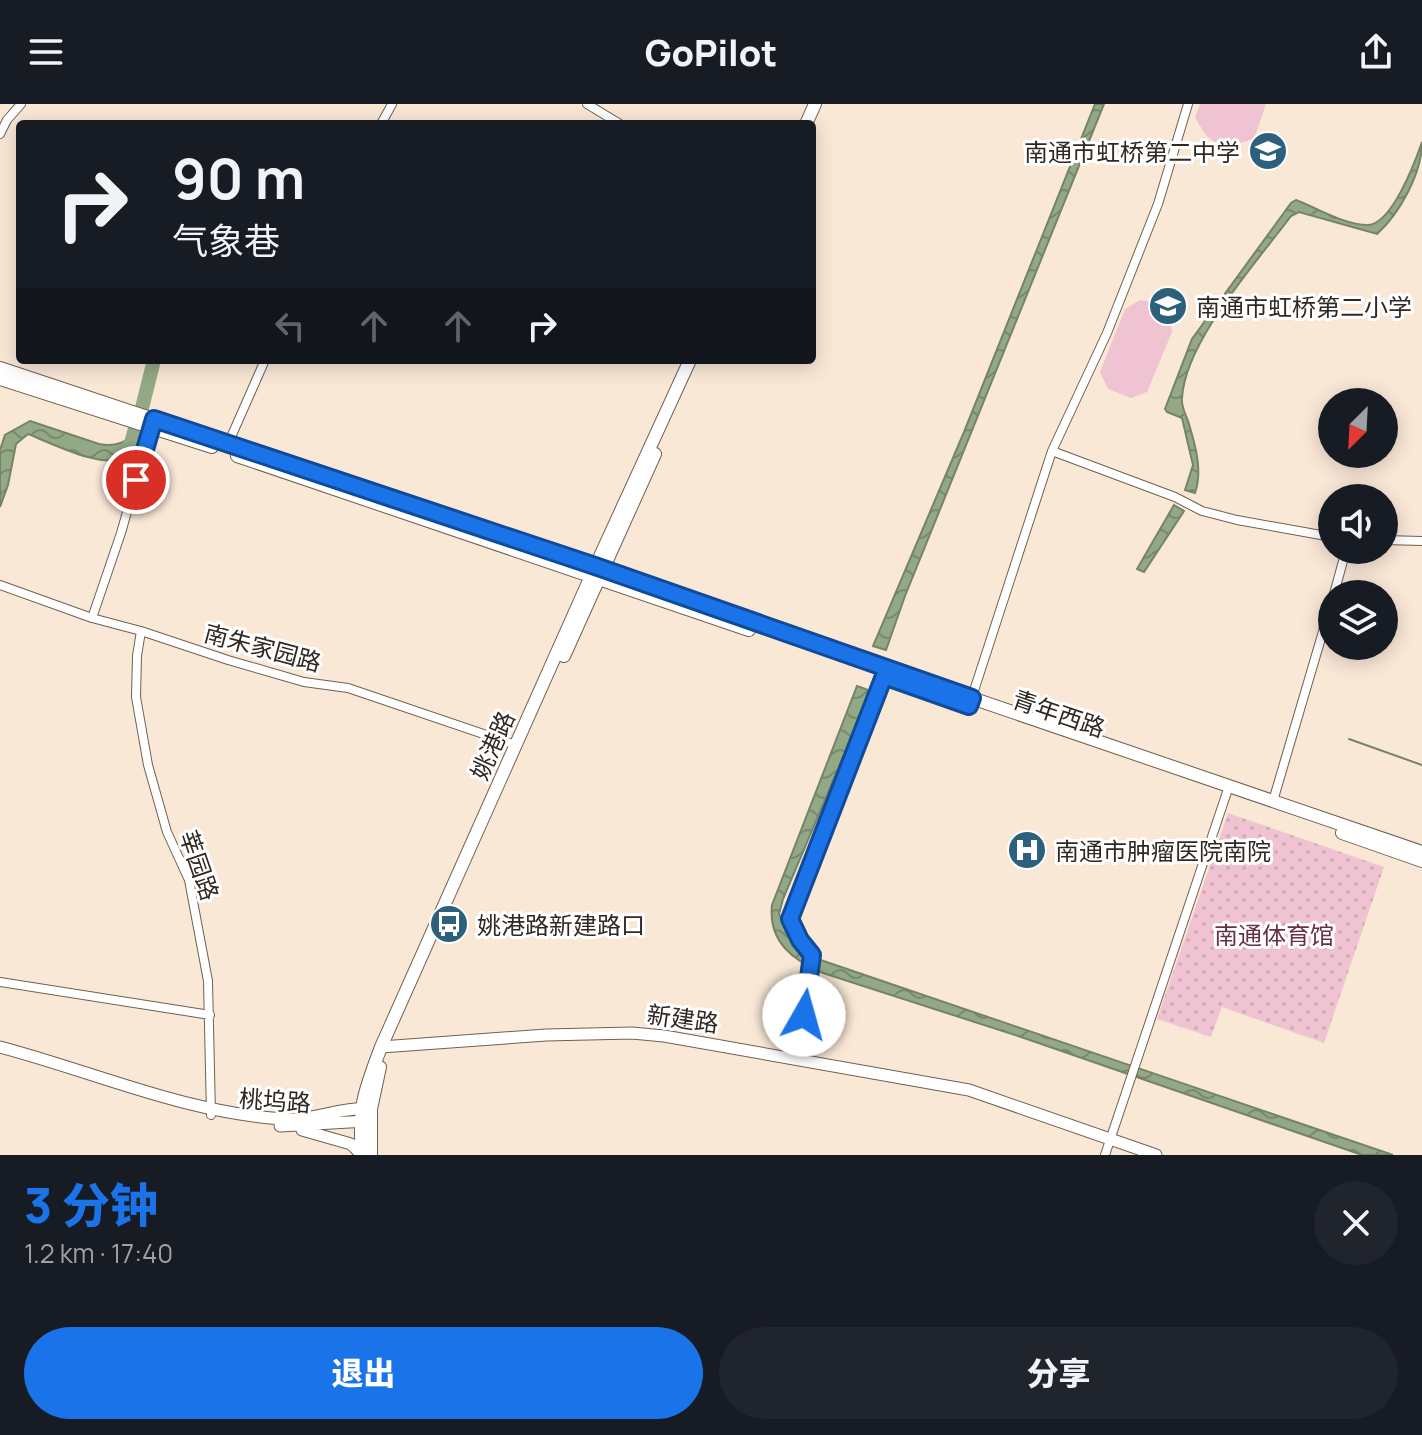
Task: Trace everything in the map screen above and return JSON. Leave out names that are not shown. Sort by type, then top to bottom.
[{"type":"main road","name":"姚港路","points":[[385,1046],[688,364]]},
{"type":"main road","name":"姚港路","points":[[362,1155],[365,1115],[385,1046],[516,745],[696,364]]},
{"type":"main road","points":[[0,368],[153,423],[598,572]]},
{"type":"main road","points":[[0,379],[228,444],[598,572]]},
{"type":"main road","name":"青年西路","points":[[598,572],[884,676],[971,702]]},
{"type":"main road","name":"青年西路","points":[[598,572],[1228,789],[1422,861]]},
{"type":"main road","name":"青年西路","points":[[1228,789],[1273,801],[1422,852]]},
{"type":"main road","name":"姚港路","points":[[365,1115],[371,1155]]},
{"type":"street","points":[[0,134],[21,104]]},
{"type":"street","points":[[587,104],[613,120]]},
{"type":"street","points":[[971,702],[1052,451],[1107,333],[1152,218],[1188,104]]},
{"type":"street","points":[[228,444],[263,364]]},
{"type":"street","points":[[92,618],[153,423]]},
{"type":"street","points":[[1052,451],[1175,497],[1202,511],[1318,534]]},
{"type":"street","points":[[1398,540],[1422,541]]},
{"type":"street","name":"南朱家园路","points":[[0,585],[92,618],[228,660],[304,682],[348,688],[516,745]]},
{"type":"street","name":"莘园路","points":[[141,631],[137,656],[138,711],[148,765],[167,832],[189,880],[208,981],[211,1112]]},
{"type":"street","points":[[1273,801],[1318,648]]},
{"type":"street","points":[[799,1059],[812,955],[800,940],[790,919],[884,676]]},
{"type":"street","points":[[1105,1155],[1228,789]]},
{"type":"street","points":[[0,982],[210,1015]]},
{"type":"street","name":"新建路","points":[[385,1046],[546,1035],[632,1033],[969,1090],[1156,1155]]},
{"type":"street","name":"桃坞路","points":[[0,1047],[211,1112],[286,1126],[365,1115]]},
{"type":"street","name":"桃坞路","points":[[211,1112],[287,1120],[365,1115]]},
{"type":"street","points":[[286,1126],[351,1144],[362,1155]]},
{"type":"green space","points":[[1200,104],[1266,104],[1254,139],[1225,145],[1212,140],[1201,127],[1195,117]]},
{"type":"green space","points":[[1140,300],[1159,303],[1169,314],[1172,332],[1147,392],[1131,398],[1108,389],[1100,372],[1125,309]]},
{"type":"green space","name":"南通体育馆","points":[[1228,813],[1384,867],[1324,1043],[1222,1007],[1211,1037],[1157,1019]]},
{"type":"water","points":[[1095,104],[1104,104],[886,650],[873,646],[964,432]]},
{"type":"water","points":[[1422,142],[1418,166],[1408,192],[1377,234],[1299,212],[1291,216],[1225,303],[1209,327],[1186,376],[1182,404],[1195,448],[1198,475],[1195,493],[1185,490],[1193,465],[1182,418],[1165,409],[1192,339],[1291,203],[1296,200],[1331,216],[1359,224],[1377,222],[1394,204]]},
{"type":"water","points":[[30,421],[99,444],[115,444],[129,438],[137,440],[126,456],[106,460],[78,454],[28,434],[16,444],[0,507],[0,450],[5,435]]},
{"type":"water","points":[[1174,505],[1184,511],[1144,572],[1137,569]]},
{"type":"water","points":[[857,686],[871,691],[779,914],[793,943],[806,955],[1393,1155],[1362,1155],[1024,1038],[823,973],[793,956],[778,939],[772,905]]},
{"type":"waterway","points":[[142,408],[153,364]]},
{"type":"waterway","points":[[124,452],[131,443],[135,429]]},
{"type":"waterway","points":[[1349,739],[1422,765]]},
{"type":"place","name":"南通市虹桥第二中学","points":[[1268,151]]},
{"type":"place","name":"南通市虹桥第二小学","points":[[1168,306]]},
{"type":"place","name":"南通市肿瘤医院南院","points":[[1027,850]]},
{"type":"place","name":"姚港路新建路口","points":[[449,924]]},
{"type":"route","points":[[136,480],[154,419],[595,566],[972,698],[969,706],[884,676],[790,919],[800,940],[812,955],[804,1015]]}]
